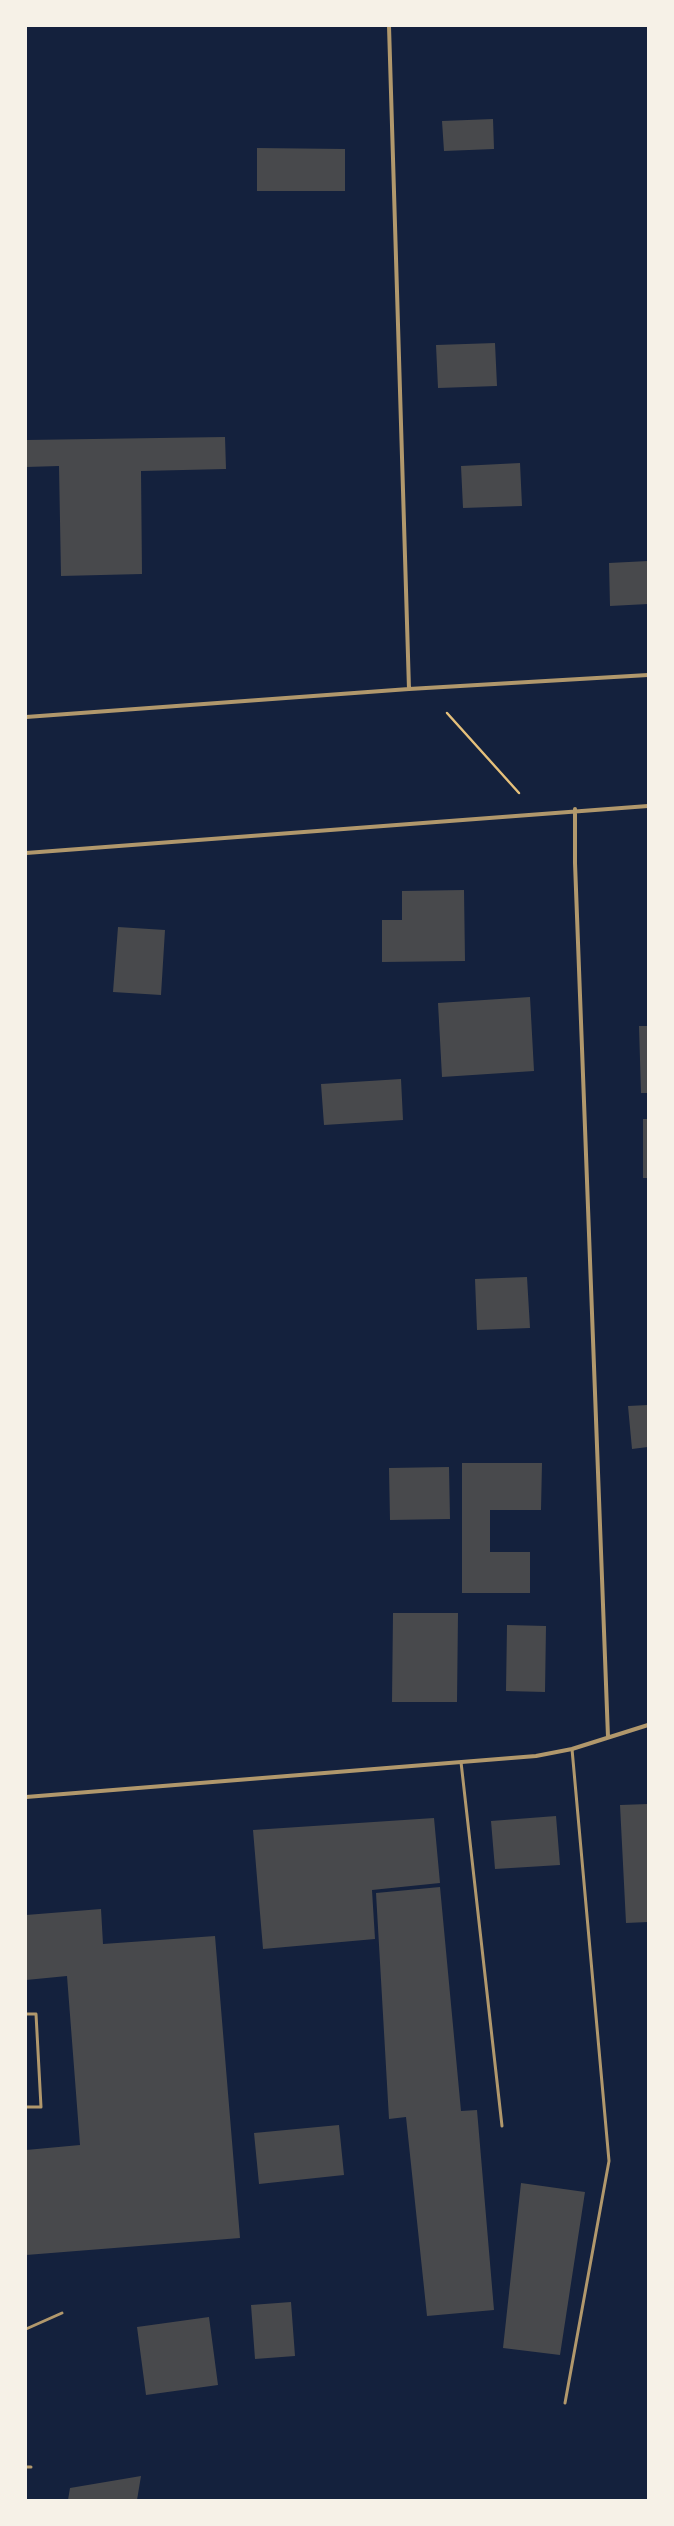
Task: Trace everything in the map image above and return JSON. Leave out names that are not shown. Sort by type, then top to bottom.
[{"type":"street","points":[[389,26],[409,689]]},
{"type":"street","points":[[26,717],[409,689],[648,675]]},
{"type":"street","points":[[26,853],[444,820],[524,816],[575,809],[648,806]]},
{"type":"street","points":[[575,809],[575,863],[608,1737]]},
{"type":"street","points":[[26,1797],[536,1756],[572,1749],[648,1725]]},
{"type":"lane","points":[[565,2403],[609,2161],[572,1749]]},
{"type":"lane","points":[[461,1762],[502,2126]]},
{"type":"lane","points":[[26,2014],[36,2014],[41,2107],[26,2107]]},
{"type":"lane","points":[[26,2329],[62,2312]]},
{"type":"lane","points":[[26,2468],[31,2467]]},
{"type":"path","points":[[447,713],[519,793]]},
{"type":"building","points":[[493,119],[494,149],[444,151],[442,121]]},
{"type":"building","points":[[257,148],[345,149],[345,191],[257,191]]},
{"type":"building","points":[[495,343],[497,386],[438,388],[436,345]]},
{"type":"building","points":[[225,437],[226,469],[141,471],[142,574],[61,576],[59,466],[26,467],[26,440]]},
{"type":"building","points":[[520,463],[522,506],[463,508],[461,466]]},
{"type":"building","points":[[648,561],[648,604],[610,606],[609,563]]},
{"type":"building","points":[[464,890],[465,961],[382,962],[382,920],[402,920],[402,891]]},
{"type":"building","points":[[118,927],[165,930],[161,995],[113,992]]},
{"type":"building","points":[[530,997],[534,1071],[442,1077],[438,1003]]},
{"type":"building","points":[[639,1026],[648,1026],[648,1093],[641,1093]]},
{"type":"building","points":[[401,1079],[403,1120],[324,1125],[321,1084]]},
{"type":"building","points":[[643,1119],[648,1119],[648,1178],[643,1178]]},
{"type":"building","points":[[527,1277],[530,1328],[477,1330],[475,1279]]},
{"type":"building","points":[[648,1405],[648,1447],[632,1449],[628,1406]]},
{"type":"building","points":[[462,1463],[542,1463],[541,1510],[490,1510],[490,1552],[530,1552],[530,1593],[462,1593]]},
{"type":"building","points":[[449,1467],[450,1519],[390,1520],[389,1468]]},
{"type":"building","points":[[393,1613],[458,1613],[457,1702],[392,1702]]},
{"type":"building","points":[[507,1625],[546,1626],[545,1692],[506,1691]]},
{"type":"building","points":[[648,1804],[648,1922],[626,1923],[620,1805]]},
{"type":"building","points":[[556,1816],[560,1865],[495,1869],[491,1821]]},
{"type":"building","points":[[434,1818],[440,1883],[372,1890],[375,1939],[263,1949],[253,1830]]},
{"type":"building","points":[[440,1887],[461,2111],[477,2110],[494,2310],[427,2316],[406,2117],[389,2119],[376,1893]]},
{"type":"building","points":[[101,1909],[103,1944],[215,1936],[240,2238],[26,2255],[26,2150],[80,2145],[67,1976],[26,1980],[26,1915]]},
{"type":"building","points":[[339,2125],[344,2175],[259,2184],[254,2133]]},
{"type":"building","points":[[521,2183],[585,2192],[560,2355],[503,2348]]},
{"type":"building","points":[[291,2302],[295,2356],[255,2359],[251,2305]]},
{"type":"building","points":[[209,2317],[218,2385],[146,2395],[137,2327]]},
{"type":"building","points":[[141,2476],[137,2500],[68,2500],[70,2488]]}]
